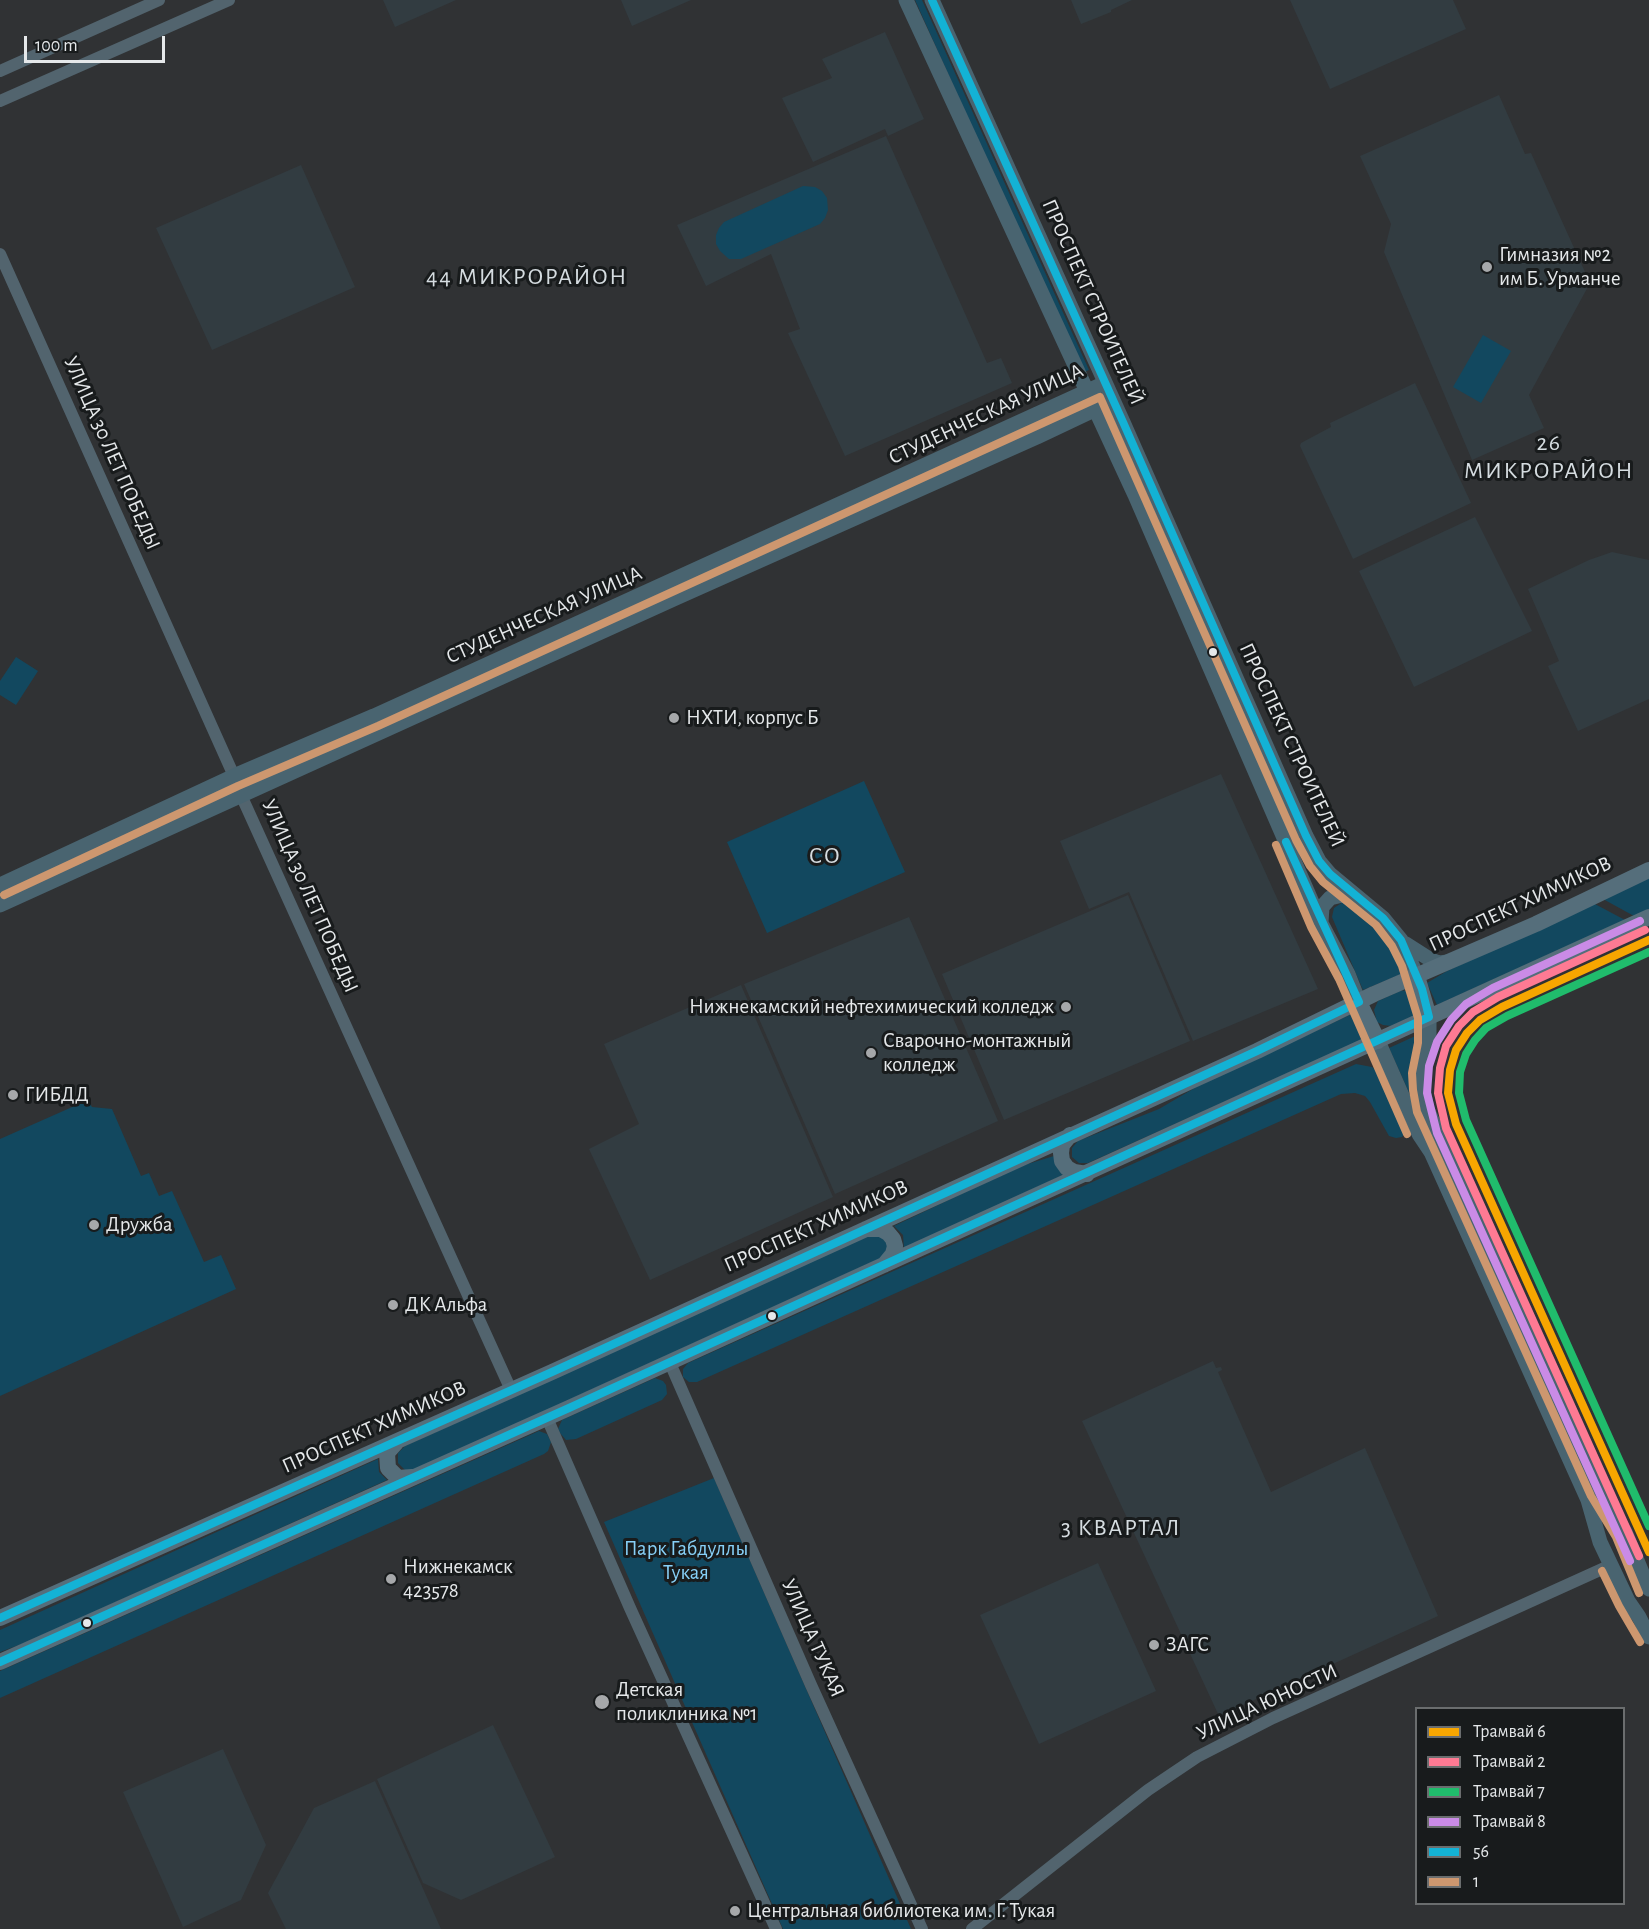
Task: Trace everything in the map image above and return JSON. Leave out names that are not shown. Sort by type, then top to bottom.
[{"type":"main road","name":"ПРОСПЕКТ СТРОИТЕЛЕЙ","points":[[906,0],[1135,495],[1299,872],[1348,974],[1419,1134],[1431,1152],[1588,1500],[1600,1542],[1628,1601],[1649,1637]]},
{"type":"main road","name":"ПРОСПЕКТ СТРОИТЕЛЕЙ","points":[[932,0],[1105,383],[1287,795],[1319,861],[1330,874],[1383,918],[1401,940],[1418,976],[1429,1017],[1429,1044],[1423,1073],[1423,1089],[1428,1109],[1601,1492],[1625,1532],[1649,1589]]},
{"type":"main road","name":"СТУДЕНЧЕСКАЯ УЛИЦА","points":[[0,885],[234,776],[374,716],[1105,383]]},
{"type":"main road","name":"СТУДЕНЧЕСКАЯ УЛИЦА","points":[[0,905],[1113,401]]},
{"type":"main road","points":[[667,582],[667,588],[676,598]]},
{"type":"main road","points":[[649,591],[656,594],[658,606]]},
{"type":"main road","name":"УЛИЦА 30 ЛЕТ ПОБЕДЫ","points":[[234,776],[242,795]]},
{"type":"main road","points":[[103,838],[115,842],[117,847],[113,854]]},
{"type":"main road","points":[[1299,872],[1317,873],[1320,868],[1319,861]]},
{"type":"main road","name":"ПРОСПЕКТ ХИМИКОВ","points":[[0,1618],[866,1229],[1266,1047],[1359,1002],[1536,924],[1649,870]]},
{"type":"main road","points":[[1322,923],[1322,907],[1330,898],[1342,895],[1364,902]]},
{"type":"main road","points":[[0,1662],[670,1363],[1649,917]]},
{"type":"main road","points":[[1401,940],[1431,960],[1439,963],[1448,962]]},
{"type":"main road","points":[[1070,1135],[1062,1145],[1060,1153],[1062,1161],[1074,1172],[1087,1174]]},
{"type":"main road","points":[[866,1229],[881,1229],[893,1239],[893,1254],[883,1265]]},
{"type":"main road","points":[[396,1442],[387,1453],[388,1468],[398,1478],[413,1477]]},
{"type":"main road","points":[[1600,1542],[1601,1530],[1604,1526],[1614,1525],[1625,1532]]},
{"type":"main road","points":[[1628,1601],[1643,1604],[1648,1598],[1649,1589]]},
{"type":"street","points":[[0,71],[159,0]]},
{"type":"street","points":[[0,101],[229,0]]},
{"type":"street","name":"УЛИЦА 30 ЛЕТ ПОБЕДЫ","points":[[0,254],[234,776]]},
{"type":"street","name":"УЛИЦА 30 ЛЕТ ПОБЕДЫ","points":[[242,795],[511,1390]]},
{"type":"street","name":"УЛИЦА ТУКАЯ","points":[[670,1363],[922,1929]]},
{"type":"street","points":[[547,1418],[630,1608],[776,1929]]},
{"type":"street","name":"УЛИЦА ЮНОСТИ","points":[[972,1929],[1148,1790],[1197,1757],[1273,1718],[1611,1565]]},
{"type":"shaded area","points":[[383,0],[456,0],[395,27]]},
{"type":"shaded area","points":[[621,0],[691,0],[632,26]]},
{"type":"shaded area","points":[[1071,0],[1132,0],[1111,12],[1081,24]]},
{"type":"shaded area","points":[[1290,0],[1453,0],[1466,29],[1330,89]]},
{"type":"shaded area","points":[[885,32],[924,119],[888,136],[885,129],[813,162],[782,98],[832,78],[822,59]]},
{"type":"shaded area","name":"Гимназия №2 им Б. Урманче","points":[[1499,95],[1525,154],[1531,153],[1590,283],[1529,395],[1544,428],[1472,460],[1384,252],[1391,224],[1360,156]]},
{"type":"shaded area","points":[[886,136],[987,363],[1001,358],[1012,383],[845,456],[788,333],[800,329],[771,254],[706,286],[677,225]]},
{"type":"shaded area","points":[[301,165],[355,287],[212,350],[156,228]]},
{"type":"shaded area","points":[[1415,383],[1471,503],[1353,559],[1300,446],[1301,443],[1331,427],[1330,423]]},
{"type":"shaded area","points":[[1475,517],[1532,631],[1414,687],[1359,571]]},
{"type":"shaded area","points":[[1612,552],[1649,560],[1649,699],[1578,731],[1548,666],[1559,661],[1528,589],[1589,560]]},
{"type":"shaded area","points":[[1221,774],[1318,989],[1193,1041],[1129,892],[1089,909],[1060,841]]},
{"type":"shaded area","name":"Нижнекамский нефтехимический колледж","points":[[1128,895],[1190,1041],[1004,1120],[942,974]]},
{"type":"shaded area","name":"Сварочно-монтажный колледж","points":[[909,917],[998,1121],[835,1194],[744,984]]},
{"type":"shaded area","points":[[741,985],[833,1197],[650,1280],[589,1149],[639,1124],[604,1044]]},
{"type":"shaded area","points":[[1213,1361],[1216,1368],[1221,1367],[1222,1370],[1218,1372],[1271,1492],[1365,1448],[1438,1616],[1219,1716],[1082,1421]]},
{"type":"shaded area","points":[[1098,1563],[1156,1691],[1039,1744],[980,1615]]},
{"type":"shaded area","points":[[493,1725],[555,1857],[461,1900],[423,1883],[377,1779]]},
{"type":"shaded area","points":[[223,1749],[266,1845],[241,1900],[183,1927],[123,1792]]},
{"type":"shaded area","points":[[375,1781],[441,1929],[286,1929],[268,1893],[314,1808]]},
{"type":"green space","points":[[915,0],[922,0],[1089,370],[1082,373]]},
{"type":"green space","points":[[803,186],[815,187],[827,198],[828,210],[820,224],[741,259],[729,259],[720,251],[716,244],[716,235],[724,222]]},
{"type":"green space","points":[[1483,335],[1511,351],[1481,403],[1453,387]]},
{"type":"green space","points":[[1071,406],[1072,413],[677,590],[674,584]]},
{"type":"green space","points":[[1114,426],[1313,865],[1311,867],[1308,867],[1110,428]]},
{"type":"green space","points":[[647,597],[650,604],[250,785],[247,778]]},
{"type":"green space","points":[[16,657],[38,671],[16,705],[0,695],[0,681]]},
{"type":"green space","points":[[864,781],[905,872],[767,933],[727,842]]},
{"type":"green space","points":[[222,791],[226,795],[121,843],[119,837]]},
{"type":"green space","points":[[108,842],[111,849],[0,899],[0,890]]},
{"type":"green space","points":[[1649,878],[1649,909],[1634,916],[1603,899]]},
{"type":"green space","points":[[1343,902],[1356,906],[1379,923],[1394,940],[1409,971],[1363,990],[1332,917],[1334,908]]},
{"type":"green space","points":[[1593,903],[1625,920],[1437,1005],[1427,983],[1447,971]]},
{"type":"green space","points":[[1400,991],[1414,992],[1419,1008],[1417,1014],[1392,1026],[1377,1022],[1374,1010],[1378,1001]]},
{"type":"green space","points":[[1356,1012],[1366,1038],[1088,1163],[1079,1163],[1072,1157],[1072,1148],[1078,1141],[1159,1109],[1198,1086]]},
{"type":"green space","points":[[1422,1033],[1418,1089],[1601,1505],[1595,1506],[1389,1048]]},
{"type":"green space","points":[[1356,1064],[1372,1067],[1384,1078],[1405,1123],[1405,1132],[1402,1137],[1389,1136],[1365,1096],[1355,1093],[1341,1094],[697,1382],[689,1382],[683,1377],[683,1369],[688,1363]]},
{"type":"green space","name":"Дружба","points":[[88,1100],[92,1107],[112,1109],[141,1176],[149,1173],[159,1196],[172,1191],[204,1262],[221,1255],[236,1289],[0,1396],[0,1139]]},
{"type":"green space","points":[[1054,1156],[1055,1164],[1063,1175],[904,1249],[903,1235],[894,1226],[1018,1167]]},
{"type":"green space","points":[[878,1233],[889,1246],[881,1258],[415,1470],[405,1470],[398,1463],[398,1453],[405,1446],[871,1234]]},
{"type":"green space","points":[[655,1378],[666,1385],[667,1394],[662,1400],[576,1439],[566,1440],[560,1433],[558,1429],[562,1420]]},
{"type":"green space","points":[[539,1431],[547,1434],[551,1442],[548,1451],[544,1454],[0,1698],[0,1671]]},
{"type":"green space","points":[[378,1459],[379,1472],[387,1480],[27,1642],[0,1652],[0,1630]]},
{"type":"green space","name":"Парк Габдуллы Тукая","points":[[714,1478],[911,1929],[783,1929],[604,1522]]},
{"type":"tram line","name":"8","points":[[1630,1561],[1437,1133],[1427,1093],[1429,1066],[1437,1042],[1451,1020],[1466,1004],[1493,988],[1640,921]]},
{"type":"tram line","name":"2","points":[[1639,1556],[1446,1128],[1438,1093],[1440,1068],[1446,1046],[1459,1026],[1473,1012],[1498,997],[1645,930]]},
{"type":"tram line","name":"6","points":[[1649,940],[1502,1007],[1480,1020],[1467,1033],[1456,1050],[1450,1070],[1448,1093],[1456,1124],[1649,1552]]},
{"type":"tram line","name":"7","points":[[1649,952],[1507,1016],[1486,1028],[1466,1054],[1460,1072],[1459,1093],[1466,1120],[1649,1526]]},
{"type":"transit line","name":"56","points":[[0,1662],[569,1408],[1429,1017],[1422,989],[1401,940],[1383,918],[1330,874],[1319,861],[1306,836],[1123,422],[932,0]]},
{"type":"transit line","name":"1","points":[[4,895],[238,786],[378,726],[1100,397],[1296,840],[1310,866],[1323,882],[1376,925],[1392,946],[1402,966],[1418,1018],[1418,1043],[1412,1073],[1417,1112],[1591,1496],[1616,1537],[1639,1593]]},
{"type":"transit line","name":"56","points":[[0,1618],[552,1372],[1257,1051],[1359,1002],[1286,842]]},
{"type":"transit line","name":"1","points":[[1276,845],[1311,927],[1339,979],[1407,1134]]},
{"type":"transit line","name":"1","points":[[1602,1571],[1640,1642]]},
{"type":"place","name":"Гимназия №2 им Б. Урманче","points":[[1487,267]]},
{"type":"place","name":"НХТИ, корпус Б","points":[[674,718]]},
{"type":"place","name":"Нижнекамский нефтехимический колледж","points":[[1066,1007]]},
{"type":"place","name":"Сварочно-монтажный колледж","points":[[871,1053]]},
{"type":"place","name":"ГИБДД","points":[[13,1095]]},
{"type":"place","name":"Дружба","points":[[94,1225]]},
{"type":"place","name":"ДК Альфа","points":[[393,1305]]},
{"type":"place","name":"Нижнекамск 423578","points":[[391,1579]]},
{"type":"place","name":"ЗАГС","points":[[1154,1645]]},
{"type":"place","name":"Детская поликлиника №1","points":[[602,1702]]},
{"type":"place","name":"Центральная библиотека им. Г. Тукая","points":[[735,1911]]},
{"type":"district","name":"44 МИКРОРАЙОН","points":[[527,277]]},
{"type":"district","name":"26 МИКРОРАЙОН","points":[[1549,457]]},
{"type":"district","name":"СО","points":[[825,856]]},
{"type":"district","name":"3 КВАРТАЛ","points":[[1121,1528]]}]
